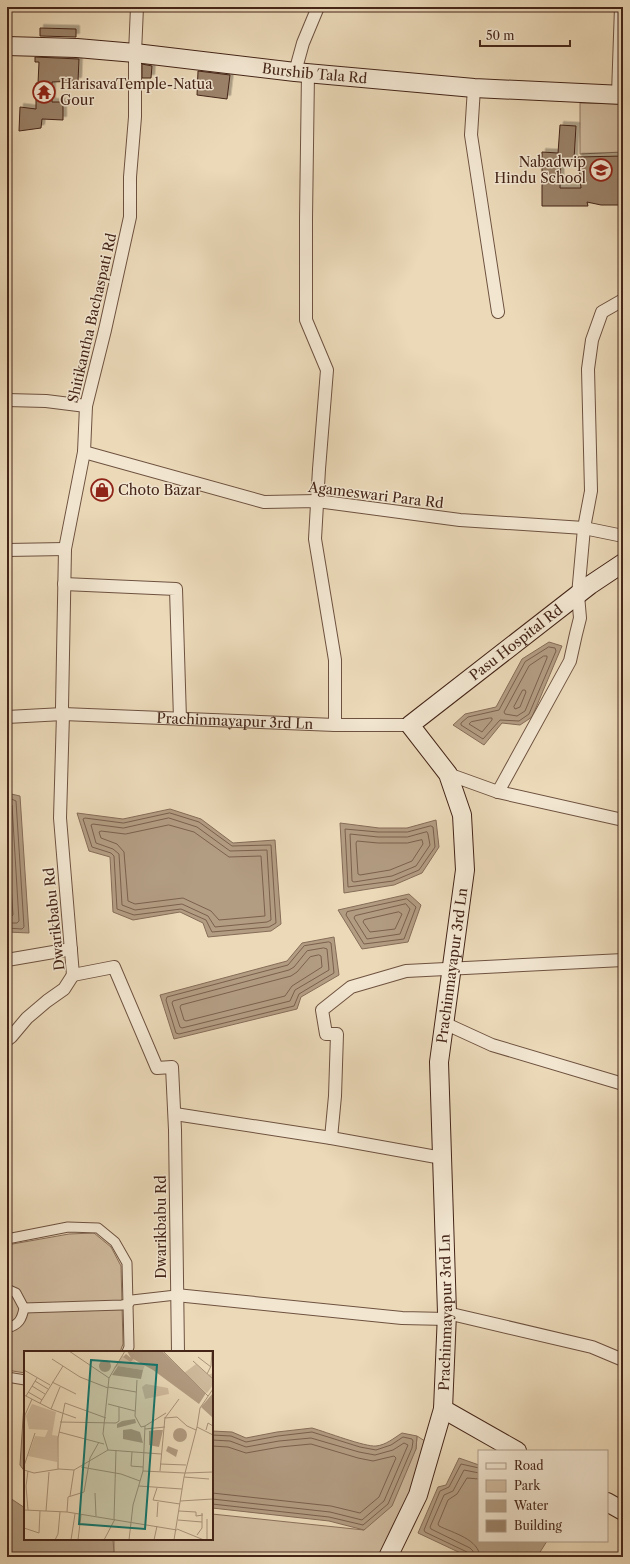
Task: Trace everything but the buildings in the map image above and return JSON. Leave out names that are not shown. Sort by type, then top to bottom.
[{"type":"main road","name":"Burshib Tala Rd","points":[[7,46],[77,48],[135,53],[301,72],[474,88],[621,94]]},
{"type":"main road","name":"Pasu Hospital Rd","points":[[410,725],[578,595],[623,563]]},
{"type":"main road","name":"Prachinmayapur 3rd Ln","points":[[388,1557],[418,1495],[443,1409],[447,1316],[439,1062],[465,870],[462,815],[448,774],[410,725]]},
{"type":"main road","points":[[443,1409],[515,1450]]},
{"type":"main road","points":[[608,1503],[623,1511]]},
{"type":"street","name":"Shitikantha Bachaspati Rd","points":[[63,710],[65,549],[84,452],[86,406],[105,330],[130,217],[130,177],[135,117],[137,7]]},
{"type":"street","points":[[318,7],[303,43],[301,72],[306,218],[306,320],[327,370],[315,539],[335,660],[335,725]]},
{"type":"street","points":[[621,7],[621,94]]},
{"type":"street","points":[[474,88],[471,135],[498,312]]},
{"type":"street","points":[[498,792],[570,661],[580,618],[578,595],[584,528],[591,491],[588,369],[592,340],[602,312],[623,300]]},
{"type":"street","points":[[7,400],[46,401],[86,406]]},
{"type":"street","name":"Agameswari Para Rd","points":[[84,452],[264,502],[317,501],[460,520],[584,528],[623,536]]},
{"type":"street","points":[[7,550],[65,549]]},
{"type":"street","points":[[64,584],[176,589],[180,719]]},
{"type":"street","name":"Prachinmayapur 3rd Ln","points":[[7,717],[63,710],[180,719],[335,725],[410,725]]},
{"type":"street","name":"Dwarikbabu Rd","points":[[63,710],[60,818],[73,975],[114,967],[157,1068],[172,1067],[175,1114],[176,1295],[178,1351]]},
{"type":"street","points":[[448,774],[498,792],[623,820]]},
{"type":"street","points":[[7,960],[71,949]]},
{"type":"street","points":[[331,1138],[335,1096],[337,1034],[326,1034],[322,1010],[351,987],[406,971],[452,967],[623,960]]},
{"type":"street","points":[[7,1040],[11,1038],[28,1018],[47,1001],[64,989],[73,975]]},
{"type":"street","points":[[444,1023],[492,1045],[623,1084]]},
{"type":"street","points":[[175,1114],[331,1138],[442,1158]]},
{"type":"street","points":[[7,1240],[68,1228],[98,1228],[115,1242],[127,1263],[129,1347],[127,1351]]},
{"type":"street","points":[[7,1289],[16,1293],[24,1308],[20,1321],[16,1325],[7,1328]]},
{"type":"street","points":[[24,1308],[128,1304],[132,1300],[176,1295]]},
{"type":"street","name":"Dwarikbabu Rd","points":[[176,1295],[402,1318],[447,1316],[592,1347],[623,1360]]},
{"type":"street","points":[[7,1377],[24,1380]]},
{"type":"green space","points":[[580,103],[623,104],[623,152],[580,154]]},
{"type":"green space","points":[[94,1233],[111,1247],[121,1266],[123,1344],[120,1351],[24,1351],[24,1373],[7,1370],[7,1245],[69,1234]]},
{"type":"green space","points":[[417,1436],[428,1443],[414,1493],[383,1557],[137,1557],[114,1553],[114,1540],[213,1540],[213,1514],[364,1530],[416,1449]]},
{"type":"water","points":[[549,642],[562,646],[532,717],[520,725],[502,723],[484,745],[453,725],[465,714],[496,707],[522,659]]},
{"type":"water","points":[[7,793],[20,796],[29,933],[7,932]]},
{"type":"water","points":[[170,809],[201,819],[233,843],[275,840],[281,924],[271,931],[208,937],[203,923],[180,912],[133,920],[113,912],[110,857],[89,851],[77,813],[123,819]]},
{"type":"water","points":[[436,820],[439,847],[422,873],[394,885],[344,893],[340,823],[379,828],[407,828]]},
{"type":"water","points":[[409,894],[421,905],[408,942],[362,949],[338,910]]},
{"type":"water","points":[[334,937],[339,975],[301,997],[297,1009],[174,1039],[160,995],[287,961],[302,943]]},
{"type":"water","points":[[24,1404],[24,1471],[20,1465]]},
{"type":"water","points":[[312,1428],[371,1446],[383,1444],[402,1433],[417,1436],[416,1449],[392,1506],[364,1530],[329,1521],[213,1508],[213,1431],[232,1432],[246,1438],[277,1432]]},
{"type":"water","points":[[459,1458],[478,1465],[478,1542],[546,1542],[537,1557],[469,1557],[418,1533],[438,1487],[446,1485]]},
{"type":"water","points":[[7,1496],[24,1507],[24,1540],[113,1540],[114,1553],[135,1557],[7,1557]]},
{"type":"place","name":"HarisavaTemple-Natua Gour","points":[[44,92]]},
{"type":"place","name":"Nabadwip Hindu School","points":[[601,170]]},
{"type":"place","name":"Choto Bazar","points":[[102,490]]}]
